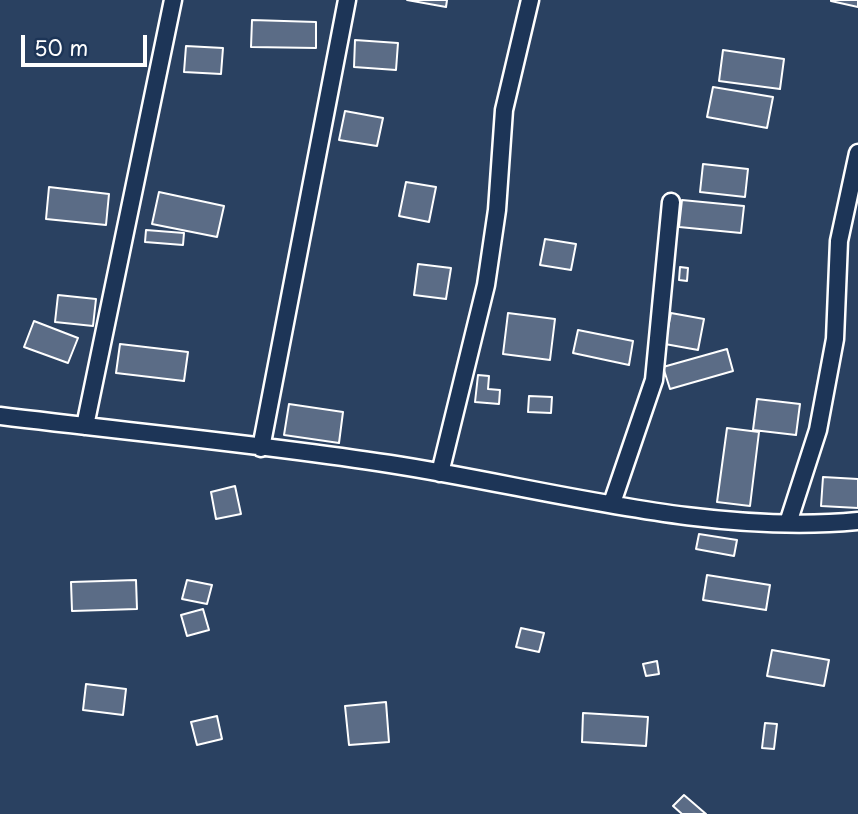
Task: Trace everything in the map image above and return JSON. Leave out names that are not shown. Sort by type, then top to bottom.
[{"type":"street","points":[[85,426],[173,0]]},
{"type":"street","points":[[261,448],[347,0]]},
{"type":"street","points":[[440,473],[486,285],[497,210],[504,110],[530,0]]},
{"type":"street","points":[[788,523],[818,430],[835,339],[839,242],[858,153]]},
{"type":"street","points":[[612,503],[654,380],[671,202]]},
{"type":"street","points":[[0,416],[440,473],[680,514],[761,523],[858,521]]},
{"type":"building","points":[[407,0],[447,0],[446,7]]},
{"type":"building","points":[[858,0],[858,7],[831,1]]},
{"type":"building","points":[[252,20],[316,22],[316,48],[251,47]]},
{"type":"building","points":[[355,40],[398,43],[396,70],[354,67]]},
{"type":"building","points":[[186,46],[223,48],[221,74],[184,72]]},
{"type":"building","points":[[723,50],[784,59],[780,89],[719,81]]},
{"type":"building","points":[[713,87],[773,97],[767,128],[707,117]]},
{"type":"building","points":[[345,111],[383,118],[377,146],[339,140]]},
{"type":"building","points":[[703,164],[748,169],[745,197],[700,192]]},
{"type":"building","points":[[406,182],[436,187],[429,222],[399,216]]},
{"type":"building","points":[[49,187],[109,194],[106,225],[46,219]]},
{"type":"building","points":[[159,192],[224,206],[217,237],[152,224]]},
{"type":"building","points":[[682,200],[744,206],[741,233],[679,227]]},
{"type":"building","points":[[146,230],[184,233],[183,245],[145,242]]},
{"type":"building","points":[[545,239],[576,244],[571,270],[540,265]]},
{"type":"building","points":[[418,264],[451,268],[446,299],[414,295]]},
{"type":"building","points":[[680,267],[688,268],[687,281],[679,280]]},
{"type":"building","points":[[58,295],[96,299],[93,326],[55,322]]},
{"type":"building","points":[[508,313],[555,319],[550,360],[503,354]]},
{"type":"building","points":[[671,313],[704,319],[698,350],[665,344]]},
{"type":"building","points":[[34,321],[78,338],[68,363],[24,347]]},
{"type":"building","points":[[578,330],[633,341],[629,365],[573,353]]},
{"type":"building","points":[[120,344],[188,352],[184,381],[116,373]]},
{"type":"building","points":[[727,349],[733,371],[670,389],[663,367]]},
{"type":"building","points":[[478,375],[489,376],[488,389],[500,390],[499,404],[475,402]]},
{"type":"building","points":[[529,396],[552,397],[551,413],[528,412]]},
{"type":"building","points":[[757,399],[800,404],[796,435],[753,430]]},
{"type":"building","points":[[289,404],[343,412],[339,443],[284,435]]},
{"type":"building","points":[[727,428],[759,432],[750,506],[717,502]]},
{"type":"building","points":[[823,477],[858,479],[858,508],[821,506]]},
{"type":"building","points":[[235,486],[241,514],[216,519],[211,492]]},
{"type":"building","points":[[699,534],[737,540],[734,556],[696,549]]},
{"type":"building","points":[[707,575],[770,585],[766,610],[703,600]]},
{"type":"building","points":[[136,580],[137,609],[72,611],[71,582]]},
{"type":"building","points":[[187,580],[212,585],[207,604],[182,599]]},
{"type":"building","points":[[203,609],[209,630],[187,636],[181,615]]},
{"type":"building","points":[[521,628],[544,633],[539,652],[516,647]]},
{"type":"building","points":[[772,650],[829,660],[824,686],[767,676]]},
{"type":"building","points":[[657,661],[659,674],[646,676],[643,664]]},
{"type":"building","points":[[86,684],[126,689],[123,715],[83,710]]},
{"type":"building","points":[[386,702],[389,742],[349,745],[345,706]]},
{"type":"building","points":[[583,713],[648,717],[646,746],[582,742]]},
{"type":"building","points":[[217,716],[222,739],[197,745],[191,722]]},
{"type":"building","points":[[765,723],[777,724],[774,749],[762,748]]},
{"type":"building","points":[[684,795],[706,814],[682,814],[673,806]]}]
